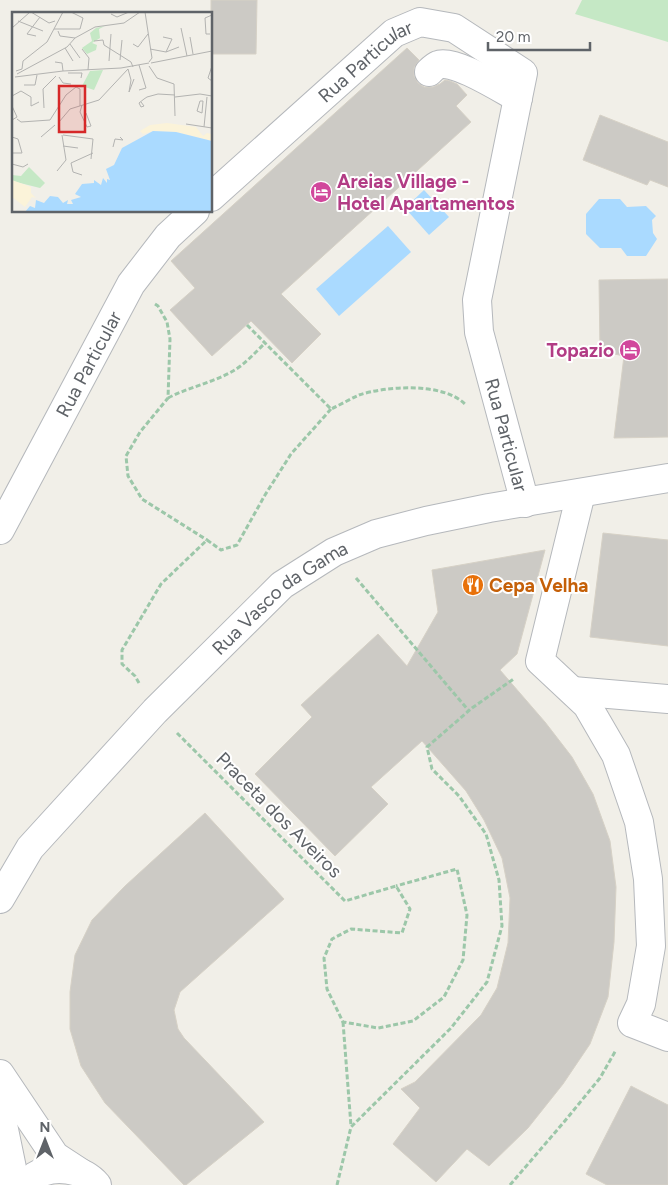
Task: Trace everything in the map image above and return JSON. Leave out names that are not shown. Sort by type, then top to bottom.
[{"type":"street","name":"Rua Particular","points":[[212,196],[394,33],[420,22],[454,28],[523,73],[477,300],[479,332],[525,503]]},
{"type":"street","points":[[429,72],[439,64],[449,64],[461,68],[518,98]]},
{"type":"street","name":"Rua Particular","points":[[0,530],[131,284],[168,236],[194,212]]},
{"type":"street","name":"Rua Vasco da Gama","points":[[0,899],[30,848],[155,711],[282,584],[334,552],[376,534],[489,508],[668,478]]},
{"type":"street","points":[[581,493],[540,661],[587,704],[616,755],[639,822],[648,878],[651,946],[640,1004],[632,1023],[668,1037]]},
{"type":"street","points":[[573,691],[668,700]]},
{"type":"street","points":[[0,1074],[55,1156],[93,1181]]},
{"type":"street","points":[[0,1110],[13,1173],[12,1185]]},
{"type":"street","points":[[26,1185],[35,1176],[55,1169],[93,1181]]},
{"type":"path","points":[[131,284],[158,306],[167,322],[170,339],[168,398]]},
{"type":"path","points":[[247,325],[331,409]]},
{"type":"path","points":[[265,343],[235,371],[212,382],[182,391],[168,398],[140,432],[126,456],[128,476],[142,499],[221,550],[237,545],[291,454],[331,409],[358,396],[380,390],[402,388],[432,389],[460,399],[466,405]]},
{"type":"path","points":[[155,711],[135,676],[122,664],[122,650],[161,584],[207,540]]},
{"type":"path","points":[[334,552],[469,711]]},
{"type":"path","points":[[351,1126],[452,1028],[486,982],[502,926],[499,880],[486,834],[459,796],[432,769],[427,747],[469,711],[540,661]]},
{"type":"path","name":"Praceta dos Aveiros","points":[[155,711],[345,901],[457,869],[467,915],[463,960],[444,997],[413,1021],[378,1028],[343,1022]]},
{"type":"path","points":[[337,1185],[351,1126],[343,1022],[327,990],[324,958],[332,939],[351,929],[402,933],[410,909],[396,886]]},
{"type":"path","points":[[510,1185],[600,1078],[632,1023]]},
{"type":"green space","points":[[582,0],[668,0],[668,42],[575,14]]},
{"type":"water","points":[[424,190],[449,217],[429,235],[405,208]]},
{"type":"water","points":[[599,199],[620,199],[627,207],[646,206],[656,216],[652,220],[653,233],[657,239],[646,256],[627,256],[621,248],[600,248],[586,234],[586,214]]},
{"type":"water","points":[[388,226],[411,252],[339,316],[316,289]]},
{"type":"building","points":[[211,0],[257,0],[256,54],[212,54]]},
{"type":"building","name":"Areias Village - Hotel Apartamentos","points":[[407,48],[419,60],[414,68],[414,76],[418,83],[424,87],[433,87],[445,80],[450,81],[457,84],[467,95],[456,106],[471,122],[281,294],[321,334],[292,363],[251,321],[212,356],[170,310],[195,288],[171,261]]},
{"type":"building","points":[[600,115],[668,142],[668,187],[650,180],[647,185],[583,160]]},
{"type":"building","name":"Topazio","points":[[668,279],[668,437],[614,438],[624,356],[600,351],[599,280]]},
{"type":"building","points":[[603,533],[668,540],[668,646],[590,637]]},
{"type":"building","points":[[545,550],[517,654],[500,670],[545,722],[572,757],[593,794],[610,841],[616,887],[614,942],[608,997],[590,1044],[563,1084],[528,1128],[489,1166],[467,1149],[436,1182],[393,1144],[420,1108],[401,1089],[415,1082],[481,1015],[497,988],[508,943],[510,898],[502,858],[484,820],[466,791],[422,741],[371,787],[388,804],[335,856],[255,774],[312,717],[301,705],[378,634],[407,666],[438,612],[432,570]]},
{"type":"building","points":[[205,813],[284,899],[180,992],[174,1010],[178,1029],[184,1038],[264,1122],[184,1185],[105,1103],[81,1066],[70,1029],[70,992],[75,955],[92,920],[125,886]]},
{"type":"building","points":[[631,1086],[668,1105],[668,1185],[607,1185],[586,1174]]},
{"type":"place","name":"Areias Village - Hotel Apartamentos","points":[[321,192]]},
{"type":"place","name":"Topazio","points":[[630,350]]},
{"type":"place","name":"Cepa Velha","points":[[473,585]]}]
